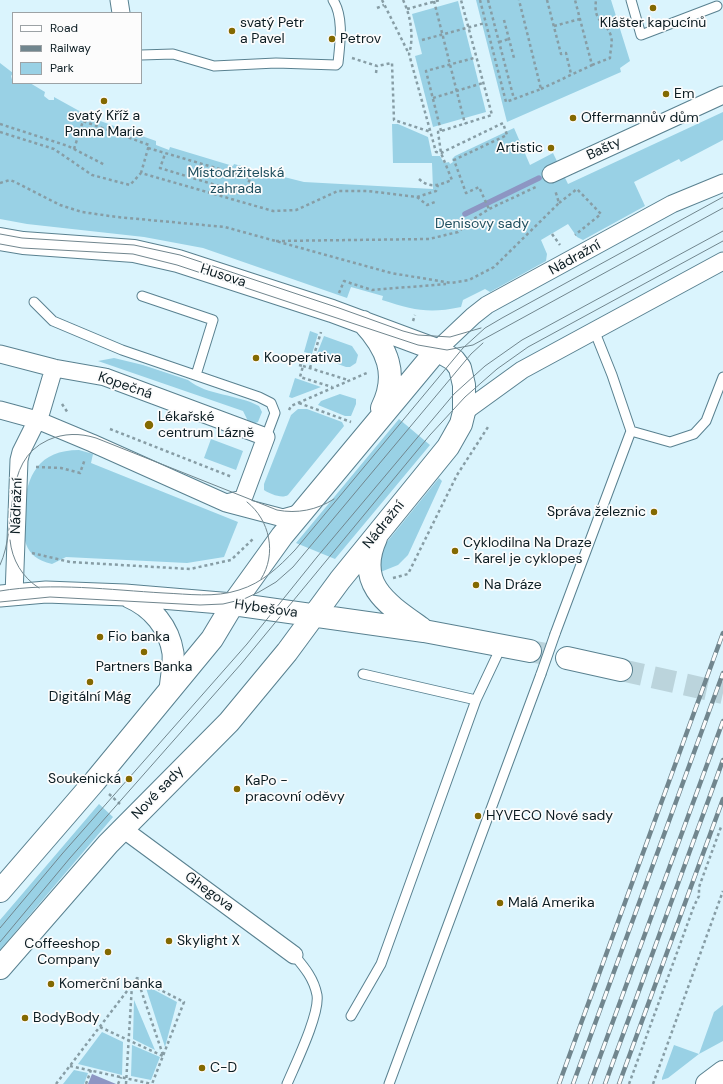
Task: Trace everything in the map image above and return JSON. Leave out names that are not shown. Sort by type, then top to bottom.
[{"type":"main road","name":"Husova","points":[[0,239],[23,243],[134,251],[178,261],[332,311],[438,350]]},
{"type":"main road","points":[[363,322],[371,330],[385,354],[391,374],[388,397],[374,425]]},
{"type":"main road","name":"Nádražní","points":[[234,604],[276,544],[438,350],[454,360],[460,368],[464,385],[464,412],[461,424],[448,447],[380,530],[314,615]]},
{"type":"main road","points":[[380,530],[372,547],[370,556],[370,576],[372,583],[378,594],[391,607],[424,631]]},
{"type":"main road","points":[[0,891],[95,781],[170,690],[212,638],[234,604]]},
{"type":"main road","name":"Hybešova","points":[[234,604],[424,631],[530,651]]},
{"type":"main road","name":"Nové sady","points":[[0,968],[129,822],[228,722],[287,652],[314,615]]},
{"type":"main road","points":[[567,658],[621,670]]},
{"type":"main road","points":[[707,1084],[723,1072]]},
{"type":"street","points":[[120,0],[121,12]]},
{"type":"street","name":"Bašty","points":[[551,174],[723,95]]},
{"type":"street","name":"Nádražní","points":[[438,350],[477,313],[487,306],[672,204],[723,183]]},
{"type":"street","points":[[464,412],[522,370],[723,261]]},
{"type":"street","name":"Kopečná","points":[[0,354],[54,368],[105,377],[266,438]]},
{"type":"street","name":"Nádražní","points":[[7,596],[19,460],[21,452],[45,401],[54,368]]},
{"type":"street","points":[[0,410],[37,420],[226,503],[255,509],[284,518],[301,513]]},
{"type":"street","points":[[226,503],[243,499],[266,438]]},
{"type":"street","name":"Hybešova","points":[[7,596],[46,592],[234,604]]},
{"type":"street","points":[[124,596],[140,602],[147,607],[155,615],[166,632],[173,654],[170,690]]},
{"type":"street","name":"Ghegova","points":[[129,822],[294,955]]},
{"type":"lane","points":[[142,55],[173,54],[214,66],[276,63],[336,66],[338,63],[340,50],[339,10],[334,0]]},
{"type":"lane","points":[[630,0],[641,35],[717,6]]},
{"type":"lane","points":[[142,296],[213,320],[196,375]]},
{"type":"lane","points":[[34,302],[52,321],[122,350],[196,375],[271,403],[275,413],[266,438]]},
{"type":"lane","points":[[391,1082],[631,431],[612,375],[594,330]]},
{"type":"lane","points":[[631,431],[670,442],[694,434],[706,421],[723,377]]},
{"type":"lane","points":[[350,1016],[381,964],[476,700],[502,645]]},
{"type":"lane","points":[[363,674],[476,700]]},
{"type":"lane","points":[[287,1084],[314,1014],[317,997],[310,974],[294,955]]},
{"type":"path","points":[[382,0],[409,54],[436,152],[441,153],[503,123],[507,135],[454,160],[466,193],[479,187],[489,209]]},
{"type":"path","points":[[403,0],[407,9],[413,43],[409,54]]},
{"type":"path","points":[[407,9],[440,0]]},
{"type":"path","points":[[419,179],[426,186],[438,186],[452,180],[441,153],[438,132],[492,115],[461,0]]},
{"type":"path","points":[[480,0],[506,102],[542,89],[592,64],[610,58],[612,42],[611,36],[600,23],[596,14],[596,0]]},
{"type":"path","points":[[488,0],[514,99]]},
{"type":"path","points":[[519,0],[542,89]]},
{"type":"path","points":[[547,0],[561,54],[566,53],[571,74]]},
{"type":"path","points":[[575,0],[592,64]]},
{"type":"path","points":[[434,2],[465,124]]},
{"type":"path","points":[[377,8],[384,5]]},
{"type":"path","points":[[554,26],[580,19]]},
{"type":"path","points":[[504,20],[514,58]]},
{"type":"path","points":[[422,40],[486,23]]},
{"type":"path","points":[[499,42],[509,40]]},
{"type":"path","points":[[441,131],[426,71],[474,58]]},
{"type":"path","points":[[364,61],[377,66],[392,63],[394,120],[431,132]]},
{"type":"path","points":[[376,73],[377,66]]},
{"type":"path","points":[[433,98],[483,83]]},
{"type":"path","points":[[0,132],[54,149],[92,175],[130,184],[140,173],[149,145],[83,121],[74,149]]},
{"type":"path","points":[[0,124],[74,149],[105,165]]},
{"type":"path","points":[[148,148],[250,178],[245,194],[160,168],[165,154]]},
{"type":"path","points":[[140,173],[273,211],[296,210],[338,192],[368,192],[417,196],[436,190],[438,186]]},
{"type":"path","points":[[551,174],[559,204]]},
{"type":"path","points":[[0,183],[10,180],[60,205],[82,212],[118,217],[225,227],[391,273],[451,283]]},
{"type":"path","points":[[272,240],[429,239],[458,232],[472,220],[489,209],[538,186]]},
{"type":"path","points":[[332,311],[344,281],[372,290],[469,280],[494,266],[559,204],[577,189],[601,214],[575,235]]},
{"type":"path","points":[[417,196],[427,205],[435,202]]},
{"type":"path","points":[[310,368],[321,332]]},
{"type":"path","points":[[299,365],[348,380]]},
{"type":"path","points":[[303,366],[300,377],[332,388]]},
{"type":"path","points":[[287,414],[291,406],[372,370]]},
{"type":"path","points":[[299,403],[351,422]]},
{"type":"path","points":[[388,579],[408,574],[457,475],[488,427]]},
{"type":"path","points":[[106,428],[226,476],[234,477]]},
{"type":"path","points":[[39,555],[70,562],[190,569],[231,560],[252,540]]},
{"type":"path","points":[[95,781],[129,822]]},
{"type":"path","points":[[629,1084],[691,913],[699,896],[699,887],[721,827]]},
{"type":"path","points":[[653,1084],[723,892]]},
{"type":"path","points":[[56,1084],[137,978]]},
{"type":"path","points":[[70,1066],[152,1084],[184,1002],[137,978]]},
{"type":"path","points":[[137,978],[163,1056]]},
{"type":"path","points":[[126,1084],[132,985]]},
{"type":"path","points":[[100,1027],[163,1056]]},
{"type":"path","points":[[86,1084],[91,1070]]},
{"type":"path","points":[[118,1084],[121,1077]]},
{"type":"green space","points":[[476,0],[611,0],[630,61],[620,68],[621,72],[507,122]]},
{"type":"green space","points":[[458,1],[486,112],[433,127],[415,56],[422,54],[412,14]]},
{"type":"green space","name":"Denisovy sady","points":[[0,63],[12,72],[12,84],[32,84],[45,92],[44,96],[49,100],[54,100],[54,97],[92,118],[156,141],[156,145],[169,150],[170,147],[233,166],[234,164],[249,168],[249,171],[253,173],[254,171],[272,174],[272,177],[275,177],[276,175],[304,182],[433,189],[432,163],[393,163],[392,124],[398,124],[428,137],[432,156],[440,156],[444,163],[449,162],[450,164],[453,162],[452,159],[455,156],[514,128],[530,165],[553,153],[568,184],[723,112],[723,140],[681,162],[679,159],[634,182],[645,206],[583,240],[577,237],[568,224],[541,240],[547,254],[546,261],[490,292],[485,289],[463,300],[461,307],[449,309],[421,310],[403,306],[382,300],[383,296],[351,287],[347,298],[203,248],[144,237],[27,224],[0,219]]},
{"type":"green space","points":[[310,331],[318,334],[312,354],[304,352]]},
{"type":"green space","points":[[324,336],[352,346],[358,355],[356,363],[350,367],[346,367],[316,356]]},
{"type":"green space","points":[[114,358],[143,365],[188,380],[204,389],[241,399],[259,406],[262,412],[258,422],[250,425],[243,411],[98,361]]},
{"type":"green space","points":[[295,378],[321,387],[292,398],[289,397]]},
{"type":"green space","points":[[340,394],[356,399],[356,404],[351,416],[345,416],[318,405],[321,401]]},
{"type":"green space","points":[[298,409],[307,409],[342,422],[344,426],[288,495],[276,496],[264,490],[264,484],[291,415]]},
{"type":"green space","points":[[399,419],[430,445],[335,559],[296,543]]},
{"type":"green space","points":[[211,439],[243,451],[236,470],[204,458]]},
{"type":"green space","points":[[79,450],[93,454],[91,463],[238,522],[224,557],[187,563],[66,557],[52,564],[42,561],[35,556],[26,545],[24,530],[25,499],[32,476],[37,467],[54,454],[65,451]]},
{"type":"green space","points":[[439,478],[442,481],[408,555],[398,565],[378,573],[382,548]]},
{"type":"green space","points":[[99,804],[113,817],[0,950],[0,920]]},
{"type":"green space","points":[[145,985],[177,1002],[165,1047]]},
{"type":"green space","points":[[134,1000],[155,1050],[133,1039]]},
{"type":"green space","points":[[723,1005],[723,1041],[699,1054],[714,1012]]},
{"type":"green space","points":[[102,1032],[123,1042],[122,1075],[78,1064]]},
{"type":"green space","points":[[132,1045],[160,1057],[151,1080],[131,1076]]},
{"type":"green space","points":[[674,1045],[699,1054],[668,1078],[662,1080]]},
{"type":"green space","points":[[74,1070],[88,1073],[84,1084],[63,1084]]},
{"type":"shaded area","points":[[92,1074],[116,1084],[88,1084]]},
{"type":"waterway","points":[[465,214],[539,178]]},
{"type":"tunnel","points":[[530,651],[567,658]]},
{"type":"tunnel","points":[[621,670],[723,693]]},
{"type":"tram line","points":[[0,591],[20,588],[61,587],[211,595],[239,590],[263,579],[295,550],[463,348],[485,328],[723,197]]},
{"type":"tram line","points":[[0,244],[22,248],[133,254],[177,265],[418,345],[447,350],[473,345],[723,208]]},
{"type":"tram line","points":[[0,928],[62,854],[247,644],[317,557],[454,394],[485,366],[522,340],[723,231]]},
{"type":"tram line","points":[[0,234],[22,238],[134,245],[180,255],[418,335],[450,337],[481,328]]},
{"type":"tram line","points":[[0,942],[70,858],[241,664],[430,435],[465,397],[497,369],[528,347],[723,241]]},
{"type":"tram line","points":[[0,602],[50,597],[200,605],[223,604],[244,599],[259,592],[276,582],[293,567],[471,354],[483,343]]},
{"type":"tram line","points":[[0,565],[6,549],[13,495],[17,478],[23,463],[33,450],[48,440],[60,436],[84,435],[96,438],[277,510],[292,512],[307,510],[321,506],[334,499]]},
{"type":"tram line","points":[[247,502],[255,509],[261,518],[269,538],[269,559],[261,579]]},
{"type":"tram line","points":[[10,540],[13,554],[19,567],[28,579],[39,588]]},
{"type":"railway","points":[[559,1084],[723,633]]},
{"type":"railway","points":[[573,1084],[723,673]]},
{"type":"railway","points":[[590,1084],[723,721]]},
{"type":"railway","points":[[605,1084],[723,760]]},
{"type":"railway","points":[[619,1084],[723,799]]},
{"type":"place","name":"Klášter kapucínů","points":[[653,8]]},
{"type":"place","name":"svatý Petr a Pavel","points":[[232,31]]},
{"type":"place","name":"Petrov","points":[[332,39]]},
{"type":"place","name":"Em","points":[[666,94]]},
{"type":"place","name":"svatý Kříž a Panna Marie","points":[[104,101]]},
{"type":"place","name":"Offermannův dům","points":[[573,118]]},
{"type":"place","name":"Artistic","points":[[551,148]]},
{"type":"place","name":"Kooperativa","points":[[256,358]]},
{"type":"place","name":"Lékařské centrum Lázně","points":[[149,425]]},
{"type":"place","name":"Správa železnic","points":[[654,512]]},
{"type":"place","name":"Cyklodilna Na Draze - Karel je cyklopes","points":[[455,551]]},
{"type":"place","name":"Na Dráze","points":[[476,585]]},
{"type":"place","name":"Fio banka","points":[[100,637]]},
{"type":"place","name":"Partners Banka","points":[[144,652]]},
{"type":"place","name":"Digitální Mág","points":[[90,682]]},
{"type":"place","name":"Soukenická","points":[[129,779]]},
{"type":"place","name":"KaPo - pracovní oděvy","points":[[237,789]]},
{"type":"place","name":"HYVECO Nové sady","points":[[478,816]]},
{"type":"place","name":"Malá Amerika","points":[[500,903]]},
{"type":"place","name":"Skylight X","points":[[169,941]]},
{"type":"place","name":"Coffeeshop Company","points":[[108,952]]},
{"type":"place","name":"Komerční banka","points":[[51,984]]},
{"type":"place","name":"BodyBody","points":[[25,1018]]},
{"type":"place","name":"C-D","points":[[202,1068]]},
{"type":"park label","name":"Místodržitelská zahrada","points":[[236,182]]}]
